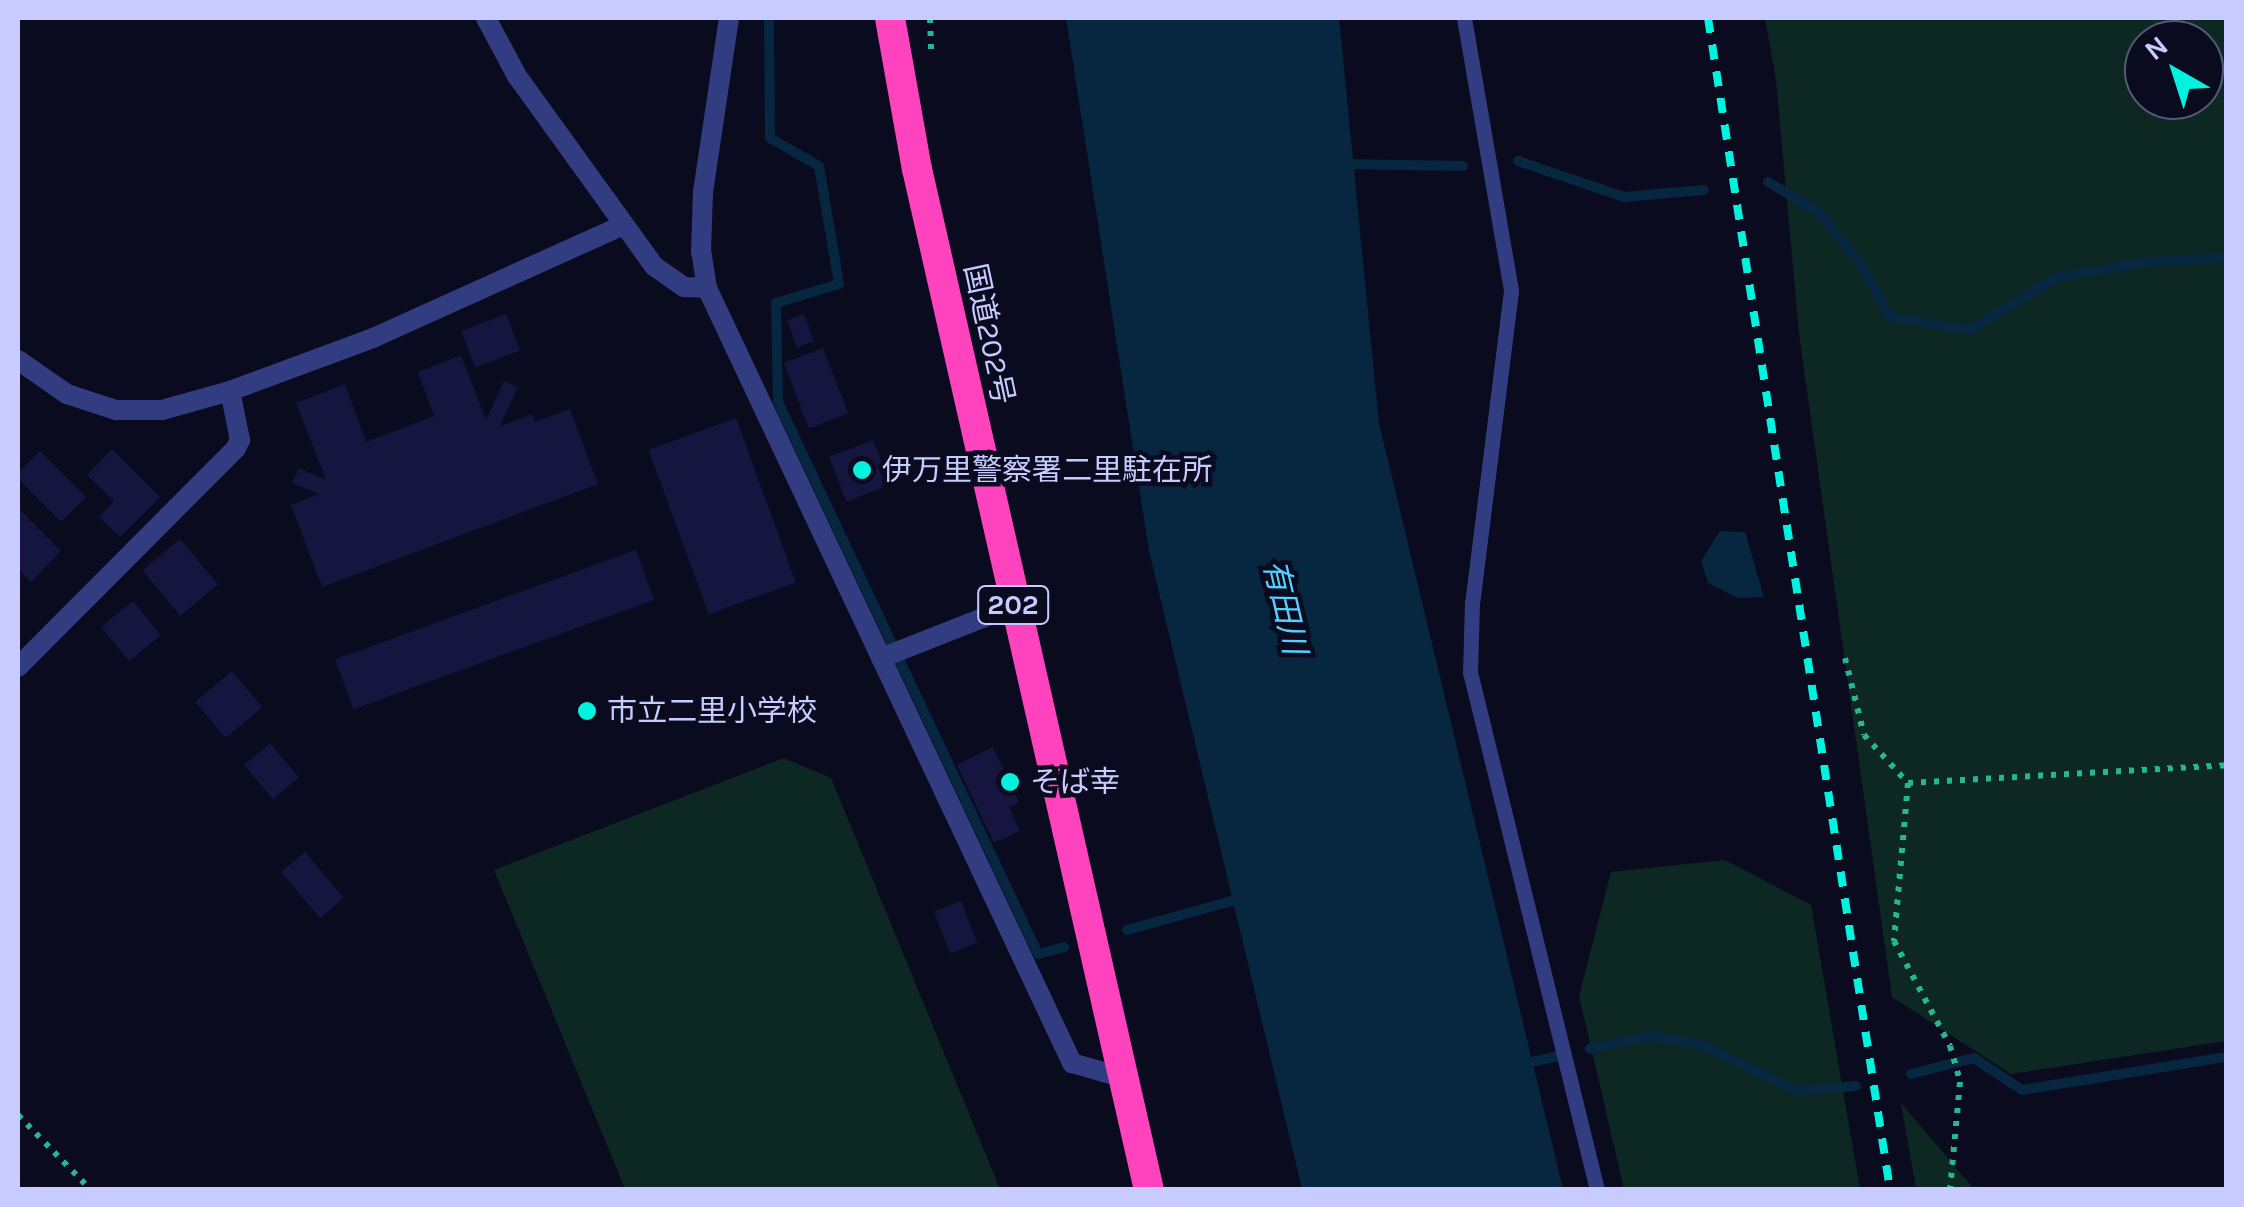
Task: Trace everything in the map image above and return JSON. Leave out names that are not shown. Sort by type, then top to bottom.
[{"type":"highway","name":"国道202号","points":[[890,18],[917,169],[1013,606],[1148,1190]]},
{"type":"street","points":[[486,18],[517,76],[621,226],[654,266],[684,287],[707,288]]},
{"type":"street","points":[[729,18],[703,192],[702,252],[707,288],[1072,1063],[1124,1078]]},
{"type":"street","points":[[18,360],[67,394],[116,410],[162,410],[230,391],[373,338],[621,226]]},
{"type":"street","points":[[18,667],[236,448],[240,440],[230,391]]},
{"type":"street","points":[[881,658],[1013,606]]},
{"type":"lane","points":[[1464,18],[1511,290],[1472,602],[1470,672],[1597,1190]]},
{"type":"path","points":[[1845,658],[1864,735],[1908,783],[1894,941],[1950,1046],[1960,1082],[1950,1190]]},
{"type":"path","points":[[1908,783],[2226,764]]},
{"type":"path","points":[[18,1116],[91,1190]]},
{"type":"green space","points":[[1765,18],[2226,18],[2226,1041],[2011,1074],[1892,997],[1799,334],[1776,80]]},
{"type":"green space","points":[[784,758],[831,778],[1000,1189],[625,1189],[494,870]]},
{"type":"green space","points":[[1725,860],[1811,905],[1860,1189],[1624,1189],[1579,996],[1611,872]]},
{"type":"green space","points":[[1901,1103],[1974,1189],[1916,1189]]},
{"type":"water","name":"有田川","points":[[1066,18],[1339,18],[1379,423],[1563,1189],[1302,1189],[1149,551]]},
{"type":"water","points":[[1720,531],[1745,532],[1764,597],[1738,598],[1708,583],[1701,561]]},
{"type":"building","points":[[506,314],[520,350],[475,368],[461,331]]},
{"type":"building","points":[[804,314],[814,341],[797,347],[787,320]]},
{"type":"building","points":[[823,348],[848,413],[809,428],[784,363]]},
{"type":"building","points":[[461,355],[486,420],[504,381],[518,387],[500,426],[532,414],[535,422],[570,409],[598,484],[322,587],[291,505],[319,494],[292,483],[299,468],[326,480],[296,403],[345,384],[366,442],[434,416],[418,372]]},
{"type":"building","points":[[736,418],[796,582],[708,614],[649,450]]},
{"type":"building","points":[[873,440],[890,485],[846,502],[829,457]]},
{"type":"building","points":[[112,449],[160,497],[120,537],[99,517],[114,501],[87,475]]},
{"type":"building","points":[[40,451],[86,497],[61,522],[18,478],[18,473]]},
{"type":"building","points":[[18,508],[61,551],[31,582],[18,569]]},
{"type":"building","points":[[180,539],[218,584],[180,616],[142,570]]},
{"type":"building","points":[[636,550],[654,600],[353,709],[335,659]]},
{"type":"building","points":[[133,601],[161,635],[129,661],[101,627]]},
{"type":"building","points":[[232,671],[262,707],[225,738],[195,702]]},
{"type":"building","points":[[270,743],[299,777],[273,799],[244,765]]},
{"type":"building","points":[[993,747],[1019,802],[1009,807],[1020,831],[994,843],[957,765]]},
{"type":"building","points":[[305,852],[344,898],[320,918],[281,872]]},
{"type":"building","points":[[961,901],[977,943],[950,953],[934,911]]},
{"type":"waterway","points":[[769,18],[770,138],[819,166],[839,284],[776,303],[778,402],[1038,954],[1064,947]]},
{"type":"waterway","points":[[1518,161],[1624,197],[1704,190]]},
{"type":"waterway","points":[[1344,164],[1463,166]]},
{"type":"waterway","points":[[1768,182],[1819,212],[1861,264],[1890,317],[1969,330],[2055,278],[2146,262],[2226,258]]},
{"type":"waterway","points":[[1127,930],[1242,898]]},
{"type":"waterway","points":[[1590,1049],[1650,1036],[1702,1045],[1798,1091],[1856,1086]]},
{"type":"waterway","points":[[1522,1064],[1555,1057]]},
{"type":"waterway","points":[[1911,1074],[1974,1058],[2022,1090],[2226,1057]]},
{"type":"railway","points":[[1708,18],[1890,1190]]},
{"type":"place","name":"伊万里警察署二里駐在所","points":[[862,470]]},
{"type":"place","name":"市立二里小学校","points":[[587,711]]},
{"type":"place","name":"そば幸","points":[[1010,782]]}]
